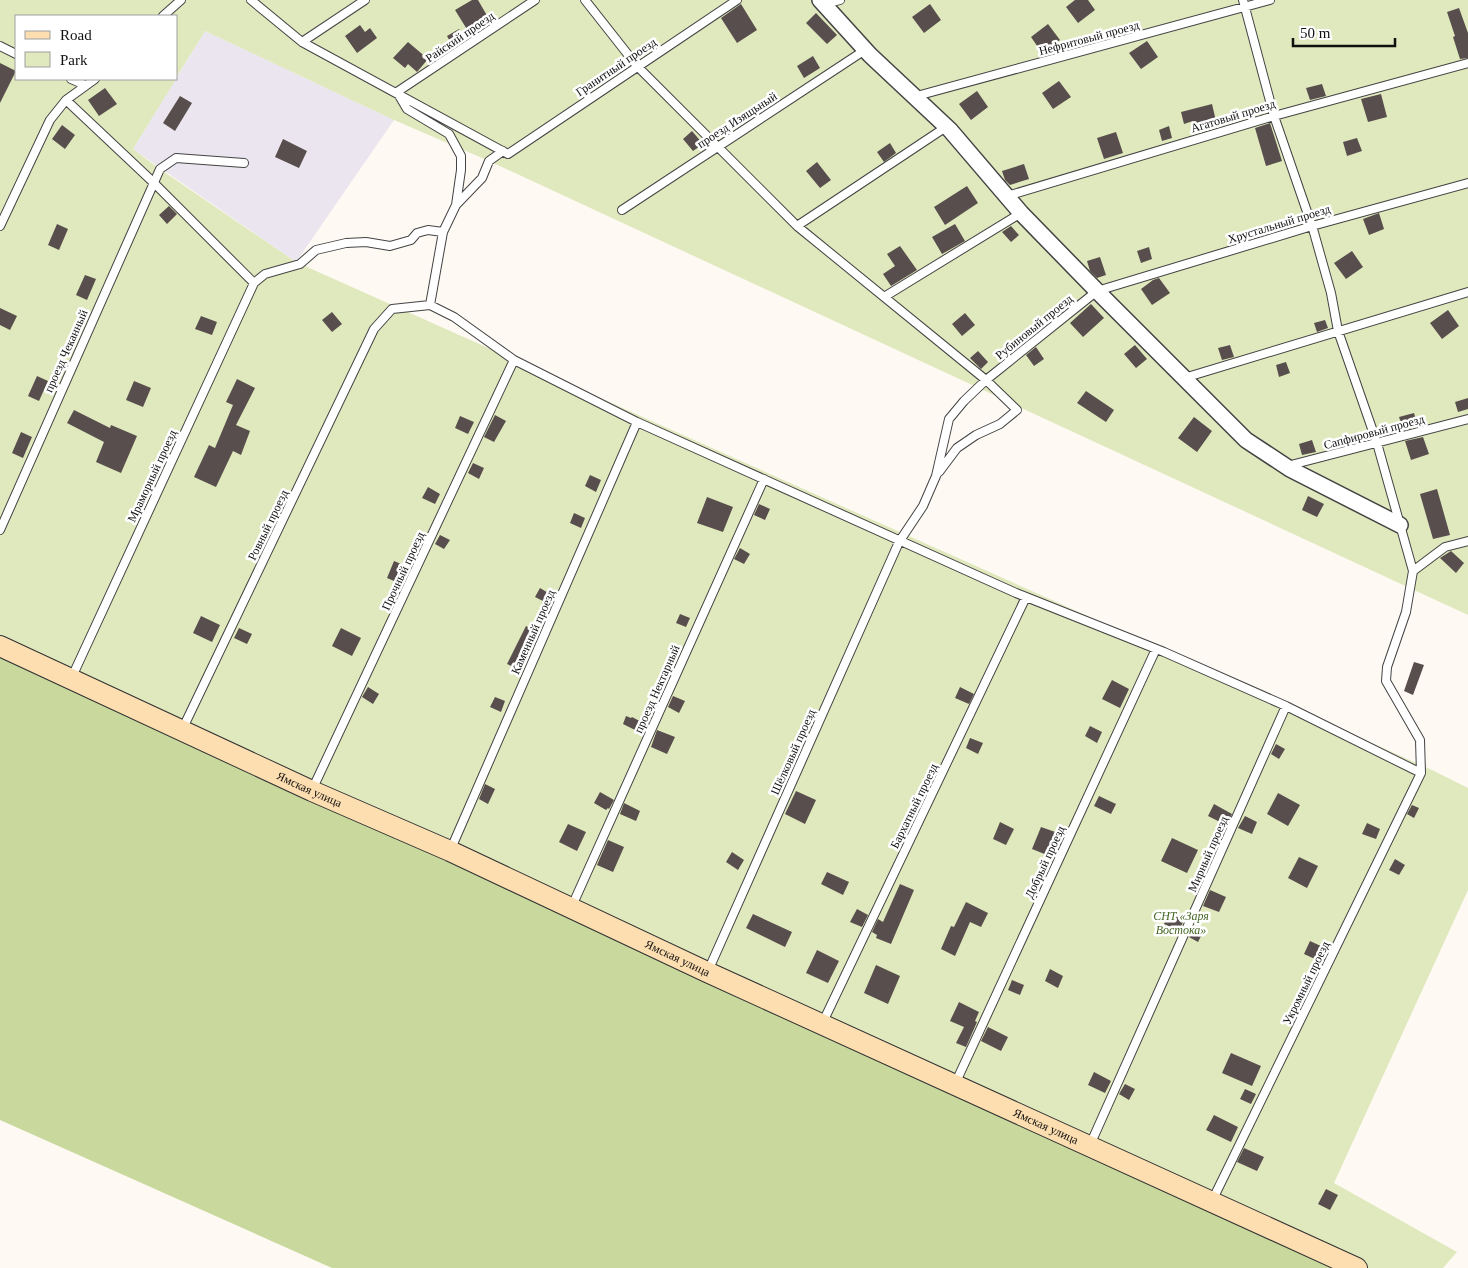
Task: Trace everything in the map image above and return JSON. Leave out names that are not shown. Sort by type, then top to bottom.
[{"type":"street","points":[[822,2],[865,50],[946,127],[1020,213],[1246,440],[1285,466],[1400,525]]},
{"type":"street","name":"Ямская улица","points":[[0,646],[312,791],[450,851],[707,972],[1357,1268]]},
{"type":"lane","points":[[164,15],[181,0]]},
{"type":"lane","points":[[251,0],[302,42],[506,153]]},
{"type":"lane","points":[[302,42],[365,0]]},
{"type":"lane","name":"Райский проезд","points":[[397,92],[535,0]]},
{"type":"lane","points":[[585,0],[636,66],[797,226],[986,380],[1017,410],[1000,424],[976,435],[956,448],[936,476]]},
{"type":"lane","name":"Гранитный проезд","points":[[456,205],[482,178],[489,161],[506,153],[737,0]]},
{"type":"lane","points":[[822,2],[840,0]]},
{"type":"lane","name":"Нефритовый проезд","points":[[913,97],[1244,4],[1270,0]]},
{"type":"lane","points":[[397,92],[407,109],[449,134],[461,156],[456,205],[443,232],[430,305],[454,317],[514,360],[637,422],[899,542],[1026,597],[1156,649],[1286,706],[1422,773],[1420,740],[1386,681],[1387,666],[1406,612],[1413,571],[1377,443],[1338,331],[1331,292],[1312,226],[1274,116],[1244,4]]},
{"type":"lane","points":[[0,46],[15,54]]},
{"type":"lane","name":"проезд Изящьный","points":[[622,210],[865,50]]},
{"type":"lane","name":"Агатовый проезд","points":[[1007,196],[1274,116],[1468,63]]},
{"type":"lane","points":[[73,80],[85,86]]},
{"type":"lane","points":[[0,226],[50,120],[66,100],[94,80]]},
{"type":"lane","points":[[66,100],[153,182],[254,283],[264,274],[300,264],[316,250],[346,242],[366,242],[390,246],[411,240],[417,233],[428,230],[443,232]]},
{"type":"lane","points":[[797,226],[946,127]]},
{"type":"lane","name":"проезд Чеканный","points":[[0,530],[160,169],[176,158],[244,164]]},
{"type":"lane","name":"Хрустальный проезд","points":[[1097,291],[1312,226],[1468,183]]},
{"type":"lane","points":[[884,297],[1020,213]]},
{"type":"lane","name":"Мраморный проезд","points":[[71,679],[254,283]]},
{"type":"lane","name":"Рубиновый проезд","points":[[936,476],[949,419],[964,401],[986,380],[1097,291]]},
{"type":"lane","points":[[1184,378],[1468,292]]},
{"type":"lane","name":"Ровный проезд","points":[[182,731],[374,329],[392,309],[430,305]]},
{"type":"lane","name":"Прочный проезд","points":[[312,791],[514,360]]},
{"type":"lane","name":"Сапфировый проезд","points":[[1285,466],[1468,418]]},
{"type":"lane","name":"Каменный проезд","points":[[450,851],[637,422]]},
{"type":"lane","name":"Шёлковый проезд","points":[[707,972],[899,542],[923,506],[936,476]]},
{"type":"lane","name":"проезд Нектарный","points":[[571,908],[764,479]]},
{"type":"lane","points":[[1413,571],[1445,547],[1468,541]]},
{"type":"lane","name":"Бархатный проезд","points":[[822,1024],[1026,597]]},
{"type":"lane","name":"Добрый проезд","points":[[955,1084],[1156,649]]},
{"type":"lane","name":"Мирный проезд","points":[[1089,1147],[1286,706]]},
{"type":"lane","name":"Укромный проезд","points":[[1211,1202],[1422,773]]},
{"type":"shaded area","points":[[205,31],[394,120],[296,262],[133,149],[175,80],[178,80],[178,75]]},
{"type":"green space","name":"СНТ «Заря Востока»","points":[[0,0],[1468,0],[1468,615],[205,31],[178,75],[178,15],[15,15],[15,80],[175,80],[133,149],[296,262],[1432,770],[1468,788],[1468,890],[1334,1183],[1457,1252],[1443,1268],[1357,1268],[0,646]]},
{"type":"green space","points":[[0,654],[1332,1268],[332,1268],[0,1120]]},
{"type":"building","points":[[472,0],[478,0],[489,19],[468,31],[455,10]]},
{"type":"building","points":[[1075,0],[1088,0],[1095,10],[1078,23],[1066,7]]},
{"type":"building","points":[[741,4],[757,30],[737,43],[721,18]]},
{"type":"building","points":[[930,4],[941,20],[924,33],[912,17]]},
{"type":"building","points":[[1459,8],[1468,33],[1468,58],[1460,59],[1447,12]]},
{"type":"building","points":[[816,13],[837,35],[827,44],[806,23]]},
{"type":"building","points":[[1048,24],[1060,40],[1042,53],[1031,37]]},
{"type":"building","points":[[360,25],[365,32],[370,28],[377,38],[357,53],[345,36]]},
{"type":"building","points":[[459,29],[465,40],[453,47],[447,36]]},
{"type":"building","points":[[1147,41],[1158,57],[1141,69],[1129,53]]},
{"type":"building","points":[[408,42],[428,59],[417,72],[408,64],[405,68],[393,58]]},
{"type":"building","points":[[813,56],[820,68],[804,78],[797,66]]},
{"type":"building","points":[[0,63],[15,70],[15,73],[0,103]]},
{"type":"building","points":[[1059,81],[1071,97],[1053,109],[1042,93]]},
{"type":"building","points":[[1322,84],[1326,96],[1310,100],[1306,88]]},
{"type":"building","points":[[105,88],[117,104],[99,116],[88,100]]},
{"type":"building","points":[[977,91],[988,107],[971,120],[959,104]]},
{"type":"building","points":[[1381,94],[1387,117],[1368,122],[1361,99]]},
{"type":"building","points":[[180,96],[192,103],[175,131],[163,123]]},
{"type":"building","points":[[1212,104],[1217,125],[1196,131],[1193,121],[1184,124],[1181,112]]},
{"type":"building","points":[[1270,123],[1282,161],[1266,166],[1255,128]]},
{"type":"building","points":[[62,125],[75,135],[65,149],[52,139]]},
{"type":"building","points":[[1169,126],[1172,138],[1162,141],[1159,130]]},
{"type":"building","points":[[692,131],[703,144],[693,151],[683,139]]},
{"type":"building","points":[[1116,132],[1123,153],[1104,159],[1097,138]]},
{"type":"building","points":[[1357,138],[1362,151],[1347,156],[1343,142]]},
{"type":"building","points":[[283,139],[307,151],[299,168],[275,157]]},
{"type":"building","points":[[890,143],[896,153],[884,162],[877,152]]},
{"type":"building","points":[[817,162],[831,180],[820,188],[806,171]]},
{"type":"building","points":[[1024,164],[1029,179],[1010,185],[1005,180],[1002,171]]},
{"type":"building","points":[[967,186],[978,203],[945,225],[934,207]]},
{"type":"building","points":[[169,206],[177,214],[167,224],[159,215]]},
{"type":"building","points":[[1379,213],[1384,229],[1369,235],[1363,219]]},
{"type":"building","points":[[57,224],[68,229],[59,250],[48,245]]},
{"type":"building","points":[[955,224],[965,241],[942,254],[932,237]]},
{"type":"building","points":[[1011,226],[1019,235],[1011,242],[1002,232]]},
{"type":"building","points":[[900,246],[917,270],[891,286],[883,274],[895,266],[887,254]]},
{"type":"building","points":[[1149,247],[1152,259],[1141,263],[1137,251]]},
{"type":"building","points":[[1352,251],[1363,267],[1346,279],[1334,263]]},
{"type":"building","points":[[1100,257],[1106,275],[1097,278],[1090,271],[1087,261]]},
{"type":"building","points":[[85,275],[96,279],[87,300],[76,295]]},
{"type":"building","points":[[1159,278],[1170,293],[1152,305],[1141,289]]},
{"type":"building","points":[[1091,304],[1104,318],[1083,337],[1070,323]]},
{"type":"building","points":[[0,308],[17,316],[10,330],[0,325]]},
{"type":"building","points":[[1448,310],[1459,326],[1442,339],[1430,323]]},
{"type":"building","points":[[332,312],[342,324],[332,332],[322,320]]},
{"type":"building","points":[[965,313],[975,325],[962,336],[952,324]]},
{"type":"building","points":[[201,316],[217,322],[212,335],[195,329]]},
{"type":"building","points":[[1325,320],[1328,328],[1317,332],[1314,323]]},
{"type":"building","points":[[1135,345],[1147,359],[1136,368],[1124,354]]},
{"type":"building","points":[[1230,345],[1234,357],[1222,360],[1218,348]]},
{"type":"building","points":[[1036,347],[1044,359],[1034,366],[1026,355]]},
{"type":"building","points":[[978,351],[988,362],[981,369],[970,358]]},
{"type":"building","points":[[1286,362],[1290,373],[1279,377],[1276,365]]},
{"type":"building","points":[[37,376],[48,381],[39,401],[28,396]]},
{"type":"building","points":[[237,379],[255,388],[236,425],[250,431],[241,455],[233,451],[216,487],[194,477],[209,445],[215,448],[233,405],[226,402]]},
{"type":"building","points":[[134,381],[151,388],[143,407],[126,400]]},
{"type":"building","points":[[1086,391],[1114,410],[1106,422],[1077,403]]},
{"type":"building","points":[[1468,398],[1468,409],[1458,412],[1455,402]]},
{"type":"building","points":[[74,410],[110,428],[111,425],[137,436],[121,473],[96,462],[104,442],[67,423]]},
{"type":"building","points":[[1414,413],[1418,426],[1403,430],[1399,417]]},
{"type":"building","points":[[495,415],[506,421],[494,442],[484,437]]},
{"type":"building","points":[[460,416],[474,422],[468,434],[455,428]]},
{"type":"building","points":[[1194,417],[1212,431],[1197,452],[1178,438]]},
{"type":"building","points":[[21,432],[32,437],[23,458],[12,453]]},
{"type":"building","points":[[1423,437],[1429,454],[1411,460],[1405,441]]},
{"type":"building","points":[[1312,440],[1316,452],[1302,455],[1299,444]]},
{"type":"building","points":[[473,463],[484,468],[479,479],[468,473]]},
{"type":"building","points":[[590,475],[601,480],[596,492],[585,486]]},
{"type":"building","points":[[428,487],[440,494],[435,504],[422,498]]},
{"type":"building","points":[[1437,489],[1450,535],[1433,539],[1420,494]]},
{"type":"building","points":[[1308,496],[1324,504],[1317,517],[1302,510]]},
{"type":"building","points":[[707,497],[733,507],[723,532],[697,523]]},
{"type":"building","points":[[759,504],[770,509],[765,520],[754,515]]},
{"type":"building","points":[[574,513],[585,518],[581,528],[570,523]]},
{"type":"building","points":[[440,535],[450,540],[444,549],[435,544]]},
{"type":"building","points":[[740,548],[750,554],[744,564],[734,559]]},
{"type":"building","points":[[1451,551],[1464,563],[1456,573],[1440,558]]},
{"type":"building","points":[[394,561],[406,566],[399,583],[387,578]]},
{"type":"building","points":[[540,588],[550,594],[545,602],[535,597]]},
{"type":"building","points":[[680,614],[690,618],[686,627],[676,623]]},
{"type":"building","points":[[201,616],[220,625],[212,642],[193,633]]},
{"type":"building","points":[[526,626],[537,632],[518,669],[507,664]]},
{"type":"building","points":[[239,628],[252,634],[247,644],[234,638]]},
{"type":"building","points":[[341,628],[361,638],[352,656],[332,646]]},
{"type":"building","points":[[1414,662],[1424,665],[1413,695],[1404,691]]},
{"type":"building","points":[[1112,680],[1129,689],[1120,708],[1102,699]]},
{"type":"building","points":[[368,687],[379,694],[373,704],[362,697]]},
{"type":"building","points":[[960,687],[974,694],[969,704],[955,698]]},
{"type":"building","points":[[673,696],[685,701],[679,713],[668,707]]},
{"type":"building","points":[[495,697],[505,701],[501,712],[490,707]]},
{"type":"building","points":[[626,716],[647,725],[643,734],[623,724]]},
{"type":"building","points":[[1090,726],[1102,732],[1097,743],[1085,736]]},
{"type":"building","points":[[657,730],[675,737],[667,754],[651,747]]},
{"type":"building","points":[[970,738],[983,743],[978,754],[966,748]]},
{"type":"building","points":[[1276,744],[1285,749],[1279,759],[1271,754]]},
{"type":"building","points":[[485,784],[495,789],[488,804],[479,799]]},
{"type":"building","points":[[796,791],[816,800],[805,824],[785,814]]},
{"type":"building","points":[[600,792],[614,800],[609,809],[606,810],[594,803]]},
{"type":"building","points":[[1278,793],[1300,805],[1288,826],[1267,814]]},
{"type":"building","points":[[1099,796],[1116,804],[1111,814],[1094,806]]},
{"type":"building","points":[[624,803],[640,811],[636,821],[620,814]]},
{"type":"building","points":[[1214,804],[1232,814],[1228,823],[1225,822],[1224,824],[1208,816]]},
{"type":"building","points":[[1412,805],[1419,808],[1414,818],[1407,814]]},
{"type":"building","points":[[1245,816],[1257,822],[1252,834],[1238,828]]},
{"type":"building","points":[[1000,822],[1014,829],[1006,845],[993,839]]},
{"type":"building","points":[[1367,823],[1380,829],[1376,839],[1362,834]]},
{"type":"building","points":[[568,824],[586,832],[577,851],[559,842]]},
{"type":"building","points":[[1041,827],[1061,834],[1052,857],[1032,849]]},
{"type":"building","points":[[1172,838],[1198,850],[1187,873],[1161,861]]},
{"type":"building","points":[[608,840],[624,847],[613,872],[597,865]]},
{"type":"building","points":[[732,852],[744,860],[738,870],[726,862]]},
{"type":"building","points":[[1299,857],[1318,866],[1307,888],[1288,878]]},
{"type":"building","points":[[1395,859],[1405,865],[1399,875],[1389,870]]},
{"type":"building","points":[[827,872],[849,882],[843,895],[821,884]]},
{"type":"building","points":[[900,884],[914,890],[891,944],[876,938],[877,935],[872,932],[878,919],[883,922]]},
{"type":"building","points":[[1210,890],[1226,897],[1219,912],[1203,906]]},
{"type":"building","points":[[966,902],[988,913],[981,927],[970,922],[955,956],[941,949],[951,926],[954,927]]},
{"type":"building","points":[[857,909],[868,915],[862,927],[850,922]]},
{"type":"building","points":[[1169,913],[1180,918],[1179,920],[1183,922],[1179,931],[1164,924]]},
{"type":"building","points":[[753,914],[792,932],[785,947],[746,928]]},
{"type":"building","points":[[1193,927],[1203,932],[1198,942],[1189,937]]},
{"type":"building","points":[[1310,941],[1323,947],[1317,960],[1304,954]]},
{"type":"building","points":[[817,950],[839,961],[828,983],[806,973]]},
{"type":"building","points":[[876,965],[900,976],[888,1004],[864,993]]},
{"type":"building","points":[[1050,969],[1063,976],[1058,988],[1045,981]]},
{"type":"building","points":[[1012,980],[1024,985],[1020,995],[1008,990]]},
{"type":"building","points":[[959,1002],[979,1012],[975,1021],[977,1022],[966,1047],[956,1043],[964,1027],[950,1021]]},
{"type":"building","points":[[988,1027],[1008,1037],[1001,1051],[981,1041]]},
{"type":"building","points":[[1231,1053],[1261,1066],[1252,1086],[1222,1073]]},
{"type":"building","points":[[1094,1072],[1111,1081],[1105,1093],[1088,1085]]},
{"type":"building","points":[[1125,1084],[1135,1089],[1129,1100],[1119,1094]]},
{"type":"building","points":[[1245,1089],[1256,1094],[1251,1104],[1240,1099]]},
{"type":"building","points":[[1214,1115],[1238,1127],[1231,1142],[1206,1130]]},
{"type":"building","points":[[1244,1148],[1264,1157],[1257,1171],[1237,1162]]},
{"type":"building","points":[[1326,1189],[1338,1195],[1330,1210],[1318,1204]]}]
